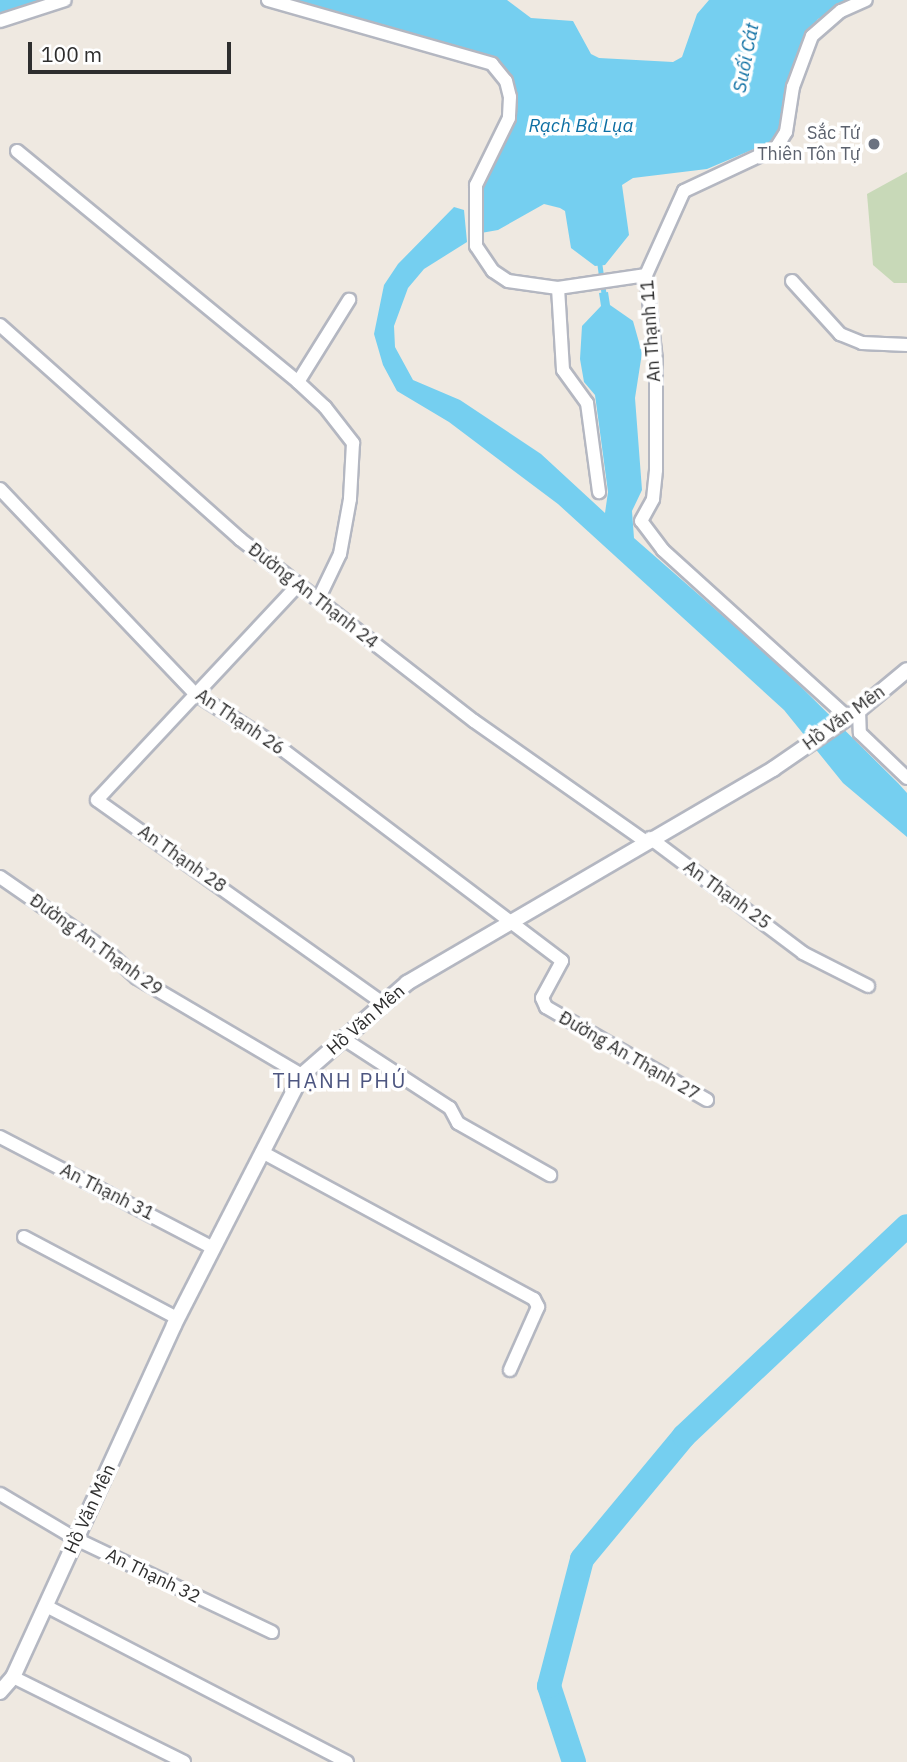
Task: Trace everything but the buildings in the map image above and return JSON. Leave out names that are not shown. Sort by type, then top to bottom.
[{"type":"street","points":[[0,21],[65,0]]},
{"type":"street","points":[[268,0],[492,64],[506,81],[509,118],[477,185],[476,246],[493,271],[508,281],[558,288],[646,275]]},
{"type":"street","name":"An Thạnh 11","points":[[849,715],[663,550],[641,522],[653,499],[656,470],[656,360],[646,275],[684,191],[776,148],[786,132],[793,88],[812,36],[841,11],[866,0]]},
{"type":"street","points":[[17,150],[298,382],[325,407],[353,443],[350,499],[340,554],[318,600]]},
{"type":"street","points":[[792,281],[840,334],[862,343],[907,345]]},
{"type":"street","points":[[558,288],[563,370],[587,403],[599,492]]},
{"type":"street","points":[[298,382],[349,300]]},
{"type":"street","name":"Đường An Thạnh 24","points":[[0,326],[240,540],[474,721],[648,839]]},
{"type":"street","name":"An Thạnh 26","points":[[0,489],[194,693],[282,749],[511,921]]},
{"type":"street","points":[[194,693],[298,584]]},
{"type":"street","name":"Hồ Văn Mên","points":[[0,1692],[13,1676],[177,1318],[302,1075],[407,983],[805,746],[906,674]]},
{"type":"street","name":"An Thạnh 28","points":[[194,693],[97,800],[384,1004]]},
{"type":"street","points":[[849,715],[860,733],[907,778]]},
{"type":"street","name":"An Thạnh 25","points":[[648,839],[803,953],[868,986]]},
{"type":"street","name":"Đường An Thạnh 29","points":[[0,877],[107,951],[137,978],[302,1075]]},
{"type":"street","name":"Đường An Thạnh 27","points":[[511,921],[562,961],[542,998],[546,1007],[707,1100]]},
{"type":"street","points":[[344,1038],[450,1108],[458,1124],[550,1175]]},
{"type":"street","name":"An Thạnh 31","points":[[0,1137],[214,1248]]},
{"type":"street","points":[[262,1152],[534,1299],[538,1307],[510,1370]]},
{"type":"street","points":[[24,1237],[177,1318]]},
{"type":"street","name":"An Thạnh 32","points":[[0,1494],[76,1539],[272,1632]]},
{"type":"street","points":[[46,1606],[346,1762]]},
{"type":"street","points":[[13,1676],[184,1762]]},
{"type":"green space","points":[[907,172],[907,283],[894,283],[873,265],[867,194]]},
{"type":"water","points":[[0,0],[43,0],[0,15]]},
{"type":"water","name":"Rạch Bà Lụa","points":[[296,0],[507,0],[531,18],[573,21],[591,54],[599,58],[673,62],[682,57],[697,14],[709,0],[862,0],[818,19],[811,29],[780,133],[773,141],[707,169],[633,178],[622,185],[629,235],[605,265],[595,266],[571,248],[565,211],[560,208],[544,204],[498,230],[481,233],[480,187],[513,97],[511,77],[501,66],[465,48]]},
{"type":"water","points":[[454,207],[464,210],[467,242],[424,269],[408,288],[394,326],[395,347],[413,380],[460,400],[541,454],[605,513],[608,492],[595,395],[584,382],[580,359],[582,326],[601,306],[599,293],[608,292],[610,305],[633,321],[642,353],[635,398],[642,490],[632,511],[634,538],[778,664],[898,783],[907,793],[907,837],[843,783],[784,710],[558,504],[449,422],[397,391],[383,365],[374,334],[384,285],[398,264]]},
{"type":"waterway","points":[[600,265],[604,293]]},
{"type":"waterway","points":[[574,1762],[549,1686],[582,1559],[684,1436],[907,1226]]},
{"type":"place","name":"Sắc Tứ Thiên Tôn Tự","points":[[874,144]]},
{"type":"district","name":"THẠNH PHÚ","points":[[340,1080]]},
{"type":"water label","name":"Suối Cát","points":[[746,58]]}]
